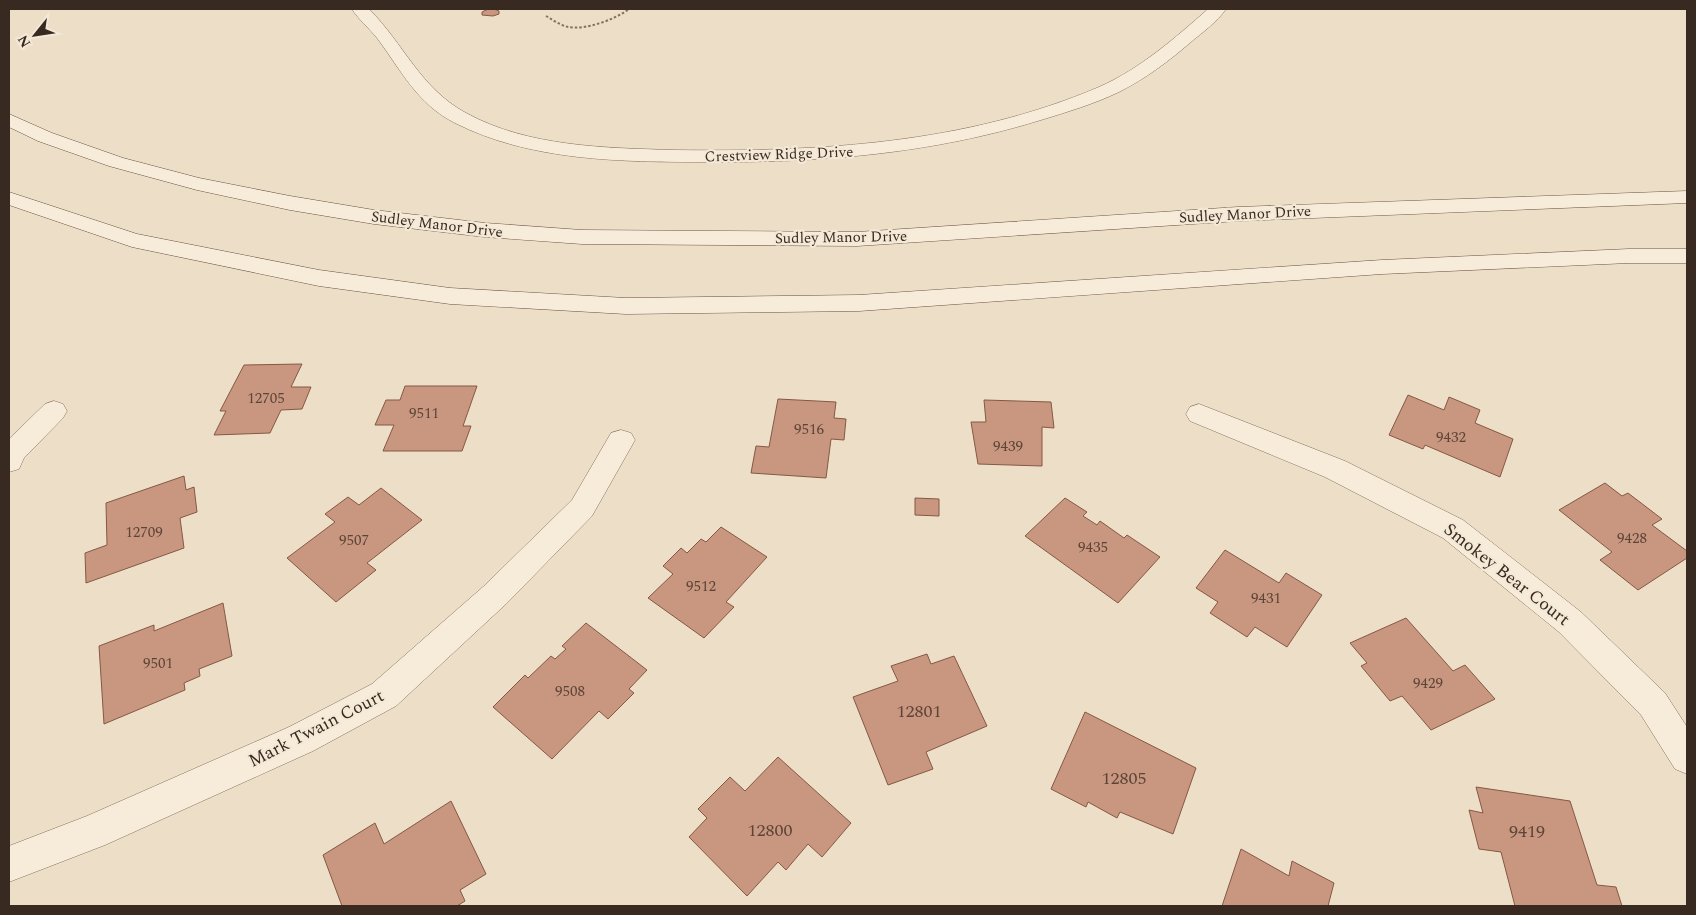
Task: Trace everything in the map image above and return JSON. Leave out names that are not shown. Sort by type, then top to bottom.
[{"type":"main road","name":"Crestview Ridge Drive","points":[[360,9],[388,41],[423,93],[445,110],[480,127],[522,140],[589,151],[758,157],[857,152],[955,137],[1014,123],[1084,100],[1134,77],[1171,51],[1218,9]]},
{"type":"main road","name":"Sudley Manor Drive","points":[[9,120],[45,137],[116,162],[197,184],[271,200],[374,217],[485,230],[582,237],[857,239],[1238,214],[1687,197]]},
{"type":"main road","points":[[9,198],[132,240],[319,278],[450,296],[626,306],[859,303],[1382,267],[1629,256],[1687,256]]},
{"type":"main road","points":[[9,461],[12,453],[54,411]]},
{"type":"main road","name":"Smokey Bear Court","points":[[1199,414],[1335,469],[1453,529],[1570,622],[1653,704],[1687,757]]},
{"type":"main road","name":"Mark Twain Court","points":[[9,864],[92,832],[301,739],[384,695],[495,595],[582,508],[621,440]]},
{"type":"path","points":[[546,16],[558,24],[576,27],[626,12],[629,9]]},
{"type":"building","points":[[488,9],[499,11],[499,14],[493,16],[482,15],[482,12]]},
{"type":"building","points":[[302,364],[291,387],[311,387],[302,409],[281,410],[270,433],[214,435],[226,411],[220,411],[244,365]]},
{"type":"building","points":[[405,386],[477,386],[463,426],[471,426],[462,451],[383,451],[394,425],[375,425],[386,400],[400,400]]},
{"type":"building","points":[[1408,395],[1444,410],[1449,397],[1480,410],[1475,423],[1513,439],[1500,477],[1425,445],[1423,449],[1389,435]]},
{"type":"building","points":[[778,399],[836,402],[834,418],[846,419],[844,440],[831,439],[826,478],[751,473],[756,446],[769,447]]},
{"type":"building","points":[[984,400],[1051,402],[1054,428],[1042,427],[1042,466],[978,464],[971,422],[986,422]]},
{"type":"building","points":[[184,476],[186,490],[194,487],[197,512],[180,518],[184,548],[86,583],[85,553],[107,545],[106,503]]},
{"type":"building","points":[[1605,483],[1622,496],[1628,493],[1662,519],[1652,525],[1687,551],[1687,558],[1638,590],[1600,560],[1612,552],[1559,510]]},
{"type":"building","points":[[381,488],[422,520],[367,563],[376,570],[336,602],[287,558],[335,522],[325,514],[348,497],[359,505]]},
{"type":"building","points":[[915,498],[939,499],[939,516],[915,515]]},
{"type":"building","points":[[1065,498],[1087,512],[1083,516],[1097,525],[1100,521],[1124,538],[1127,535],[1160,557],[1118,603],[1025,536]]},
{"type":"building","points":[[721,527],[767,557],[726,602],[734,607],[704,638],[648,598],[673,574],[663,566],[681,548],[687,553],[701,539],[706,542]]},
{"type":"building","points":[[1225,550],[1279,583],[1286,573],[1322,595],[1287,647],[1255,627],[1247,637],[1210,613],[1218,602],[1196,588]]},
{"type":"building","points":[[223,603],[232,656],[199,669],[200,676],[184,683],[185,690],[104,724],[99,646],[154,625],[154,631]]},
{"type":"building","points":[[1406,618],[1453,671],[1465,665],[1495,699],[1431,730],[1402,696],[1390,701],[1361,666],[1367,663],[1350,643]]},
{"type":"building","points":[[586,623],[647,670],[629,689],[634,693],[608,719],[599,711],[552,759],[493,707],[525,675],[528,678],[551,656],[555,659],[566,649],[562,646]]},
{"type":"building","points":[[927,654],[931,664],[954,656],[987,726],[926,752],[933,769],[888,785],[853,697],[898,681],[891,666]]},
{"type":"building","points":[[1085,712],[1196,768],[1173,834],[1120,812],[1117,818],[1088,802],[1086,807],[1051,789]]},
{"type":"building","points":[[778,757],[851,823],[822,857],[808,844],[786,870],[778,862],[747,896],[689,837],[707,818],[698,809],[730,777],[745,791]]},
{"type":"building","points":[[1476,787],[1570,801],[1597,885],[1616,887],[1622,906],[1515,906],[1501,852],[1479,849],[1469,810],[1483,813]]},
{"type":"building","points":[[451,801],[486,874],[460,890],[465,901],[457,906],[342,906],[323,855],[375,823],[384,844]]},
{"type":"building","points":[[1241,849],[1289,876],[1292,861],[1334,883],[1328,906],[1222,906]]}]
